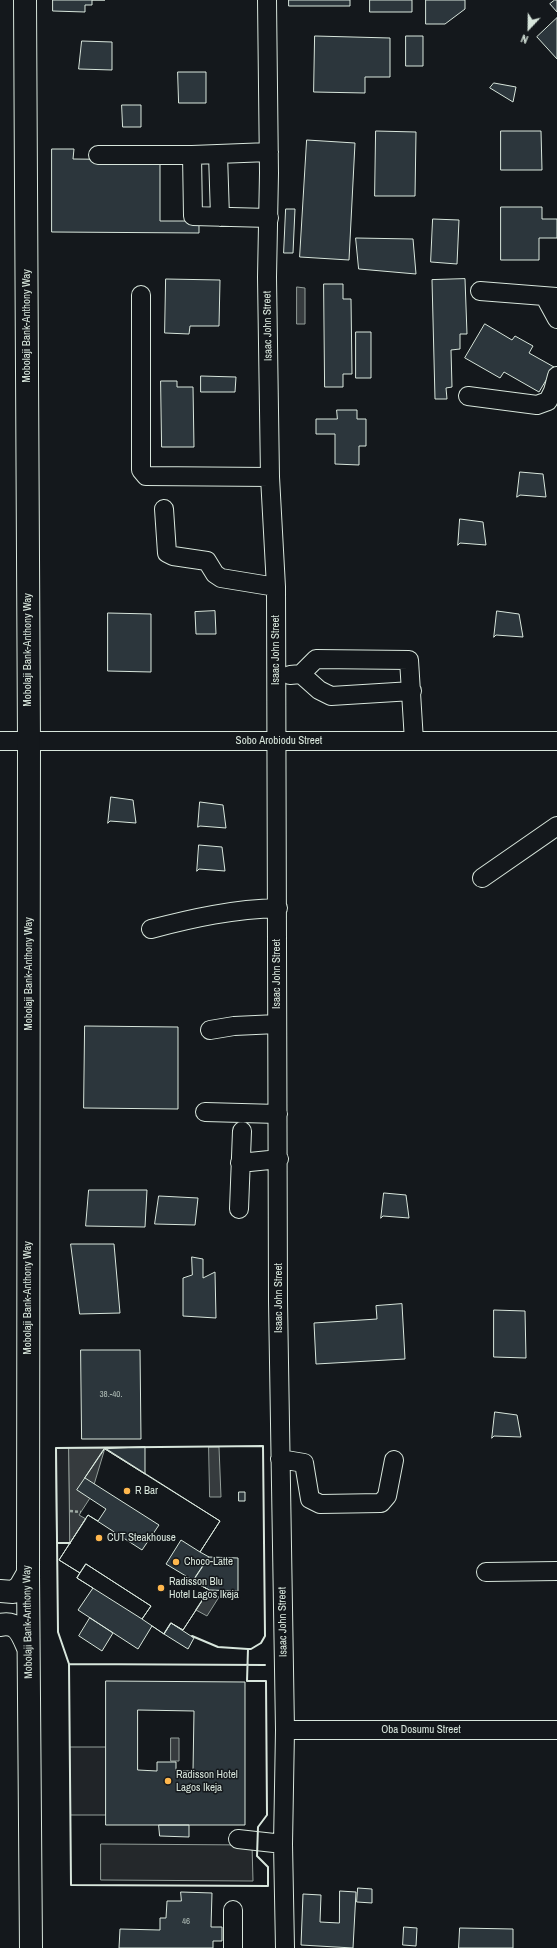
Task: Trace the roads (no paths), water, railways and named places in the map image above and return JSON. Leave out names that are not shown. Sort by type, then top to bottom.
[{"type":"main road","name":"Mobolaji Bank-Anthony Way","points":[[25,0],[29,741],[28,1573],[31,1948]]},
{"type":"main road","points":[[0,1591],[13,1592],[20,1587],[28,1573]]},
{"type":"main road","points":[[0,1625],[8,1623],[22,1631],[29,1651]]},
{"type":"street","name":"Isaac John Street","points":[[267,0],[269,152],[267,277],[270,477],[276,587],[278,908],[277,1024],[280,1459],[285,1730],[283,1844],[285,1948]]},
{"type":"street","points":[[98,155],[192,155],[269,152]]},
{"type":"street","points":[[218,154],[220,217]]},
{"type":"street","points":[[192,155],[193,216],[269,218]]},
{"type":"street","points":[[480,291],[551,297],[557,319]]},
{"type":"street","points":[[141,295],[140,470],[146,476],[270,477]]},
{"type":"street","points":[[468,396],[537,405],[548,401],[553,391],[557,376]]},
{"type":"street","points":[[164,509],[167,553],[173,556],[207,561],[210,568],[221,578],[276,587]]},
{"type":"street","points":[[276,675],[301,674],[316,659],[409,660],[414,741]]},
{"type":"street","points":[[301,674],[319,690],[331,696],[412,691]]},
{"type":"street","name":"Sobo Arobiodu Street","points":[[0,741],[557,741]]},
{"type":"street","points":[[482,878],[557,826]]},
{"type":"street","points":[[151,928],[201,916],[247,909],[278,908]]},
{"type":"street","points":[[210,1030],[234,1026],[277,1024]]},
{"type":"street","points":[[205,1112],[278,1114]]},
{"type":"street","points":[[239,1209],[242,1131]]},
{"type":"street","points":[[240,1163],[278,1159]]},
{"type":"street","points":[[280,1459],[304,1463],[310,1499],[320,1504],[381,1503],[387,1496],[394,1460]]},
{"type":"street","points":[[486,1572],[557,1571]]},
{"type":"street","name":"Oba Dosumu Street","points":[[285,1730],[557,1730]]},
{"type":"street","points":[[238,1839],[283,1844]]},
{"type":"street","points":[[233,1910],[233,1948]]},
{"type":"place","name":"R Bar","points":[[127,1491]]},
{"type":"place","name":"CUT Steakhouse","points":[[99,1538]]},
{"type":"place","name":"Choco-Latte","points":[[176,1562]]},
{"type":"place","name":"Radisson Blu Hotel Lagos Ikeja","points":[[161,1588]]},
{"type":"place","name":"Radisson Hotel Lagos Ikeja","points":[[168,1781]]}]
